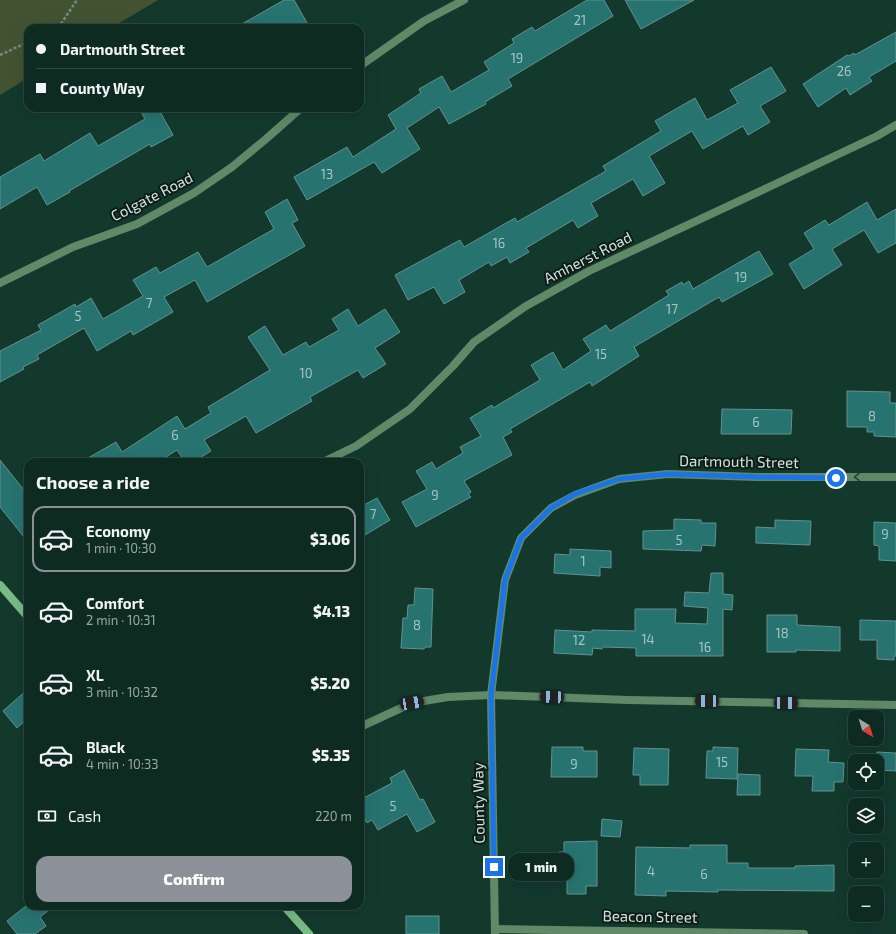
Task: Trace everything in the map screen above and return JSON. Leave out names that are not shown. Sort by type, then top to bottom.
[{"type":"main road","points":[[0,585],[24,612]]},
{"type":"main road","points":[[288,910],[309,934]]},
{"type":"street","points":[[364,63],[424,21],[464,0]]},
{"type":"street","name":"Colgate Road","points":[[0,283],[73,247],[138,224],[194,193],[232,167],[296,112]]},
{"type":"street","name":"Amherst Road","points":[[331,458],[356,446],[410,409],[453,366],[474,342],[526,306],[589,271],[896,126]]},
{"type":"street","name":"Dartmouth Street","points":[[491,695],[505,580],[521,538],[551,508],[575,494],[619,479],[668,474],[765,477],[896,477]]},
{"type":"street","points":[[364,725],[412,703],[448,696],[491,695],[636,700],[896,704]]},
{"type":"street","name":"County Way","points":[[491,695],[495,932]]},
{"type":"street","name":"Beacon Street","points":[[495,932],[804,934]]},
{"type":"path","points":[[61,24],[77,0]]},
{"type":"path","points":[[0,56],[24,44]]},
{"type":"green space","points":[[0,0],[158,0],[118,24],[24,24],[24,80],[0,95]]},
{"type":"building","points":[[284,0],[294,0],[308,24],[242,24]]},
{"type":"building","points":[[587,0],[604,0],[613,16],[508,79],[512,86],[485,102],[486,104],[449,124],[439,107],[407,128],[420,149],[382,173],[374,162],[307,200],[294,177],[347,147],[353,157],[396,129],[388,115],[421,93],[419,89],[442,76],[451,92],[489,70],[484,62],[514,43],[512,39],[532,27],[535,31]]},
{"type":"building","points":[[625,0],[694,0],[641,29]]},
{"type":"building","points":[[896,32],[896,61],[869,77],[872,81],[850,95],[846,88],[818,107],[803,84],[847,55],[849,56],[854,53],[855,55]]},
{"type":"building","points":[[771,67],[786,91],[760,106],[770,122],[748,135],[743,126],[703,149],[692,131],[649,156],[665,183],[643,196],[633,179],[591,203],[598,216],[578,228],[573,220],[526,248],[529,252],[510,263],[507,257],[491,266],[489,262],[459,280],[465,292],[444,304],[434,287],[408,300],[395,275],[460,240],[464,247],[515,218],[517,222],[606,171],[603,166],[661,131],[655,121],[695,98],[707,120],[738,103],[730,90]]},
{"type":"building","points":[[141,112],[160,112],[173,135],[151,147],[150,144],[47,205],[37,187],[0,209],[0,177],[40,154],[44,161],[90,133],[98,146],[145,119]]},
{"type":"building","points":[[287,199],[298,220],[292,223],[305,246],[207,302],[195,280],[164,297],[173,312],[133,335],[131,331],[97,351],[84,328],[37,355],[39,359],[23,367],[24,369],[0,382],[0,351],[41,330],[38,325],[75,304],[76,307],[91,298],[103,319],[143,296],[133,280],[156,267],[160,273],[198,252],[207,267],[274,229],[265,212]]},
{"type":"building","points":[[867,202],[877,220],[896,209],[896,243],[878,253],[864,230],[832,249],[842,265],[804,289],[789,264],[814,249],[804,233],[825,220],[829,225]]},
{"type":"building","points":[[759,251],[773,274],[722,302],[719,297],[634,347],[639,356],[592,386],[590,382],[510,429],[512,432],[503,437],[512,455],[464,481],[471,492],[468,494],[471,497],[416,527],[402,502],[427,489],[416,471],[432,462],[436,469],[463,453],[460,447],[481,436],[470,418],[492,405],[493,408],[540,380],[531,365],[553,352],[563,370],[591,351],[583,339],[606,325],[610,331],[669,295],[666,291],[682,282],[683,285],[689,281],[693,289]]},
{"type":"building","points":[[348,309],[358,326],[385,309],[400,332],[375,348],[386,364],[363,378],[358,370],[310,397],[312,401],[256,433],[246,416],[204,440],[211,451],[200,458],[182,458],[177,450],[164,458],[88,458],[116,442],[122,452],[177,416],[185,429],[211,413],[208,407],[270,370],[248,337],[265,326],[283,355],[306,342],[309,347],[339,330],[332,319]]},
{"type":"building","points":[[847,391],[890,392],[890,403],[896,403],[896,437],[874,436],[874,432],[867,432],[867,427],[847,427]]},
{"type":"building","points":[[722,409],[792,410],[791,434],[721,434]]},
{"type":"building","points":[[0,460],[24,490],[24,537],[0,507]]},
{"type":"building","points":[[377,498],[390,520],[364,536],[364,505]]},
{"type":"building","points":[[674,519],[701,520],[701,523],[716,523],[715,546],[702,545],[701,551],[643,549],[643,531],[674,530]]},
{"type":"building","points":[[775,520],[811,521],[810,545],[756,543],[756,527],[775,528]]},
{"type":"building","points":[[874,522],[896,523],[896,561],[879,560],[879,546],[874,545]]},
{"type":"building","points":[[570,549],[611,551],[611,568],[600,567],[600,576],[554,573],[555,554],[570,555]]},
{"type":"building","points":[[711,573],[723,573],[723,594],[733,595],[732,610],[723,609],[723,656],[636,656],[636,648],[603,647],[602,649],[593,648],[592,655],[554,653],[555,630],[592,632],[592,630],[635,631],[635,609],[676,609],[675,623],[707,624],[708,608],[684,606],[685,592],[709,593]]},
{"type":"building","points":[[415,588],[433,589],[431,647],[425,647],[424,649],[401,648],[403,618],[407,618],[408,605],[414,605]]},
{"type":"building","points":[[767,615],[797,615],[797,625],[840,627],[840,651],[796,650],[796,652],[767,652]]},
{"type":"building","points":[[860,620],[896,621],[896,656],[894,656],[894,660],[877,659],[877,640],[860,640]]},
{"type":"building","points":[[24,693],[24,722],[17,728],[3,711]]},
{"type":"building","points":[[552,747],[583,747],[583,751],[597,751],[597,777],[551,777]]},
{"type":"building","points":[[713,747],[738,748],[737,779],[706,778],[707,751],[713,751]]},
{"type":"building","points":[[634,748],[669,749],[668,785],[640,785],[640,775],[633,775]]},
{"type":"building","points":[[796,749],[829,750],[828,762],[844,763],[843,782],[834,782],[834,791],[812,791],[813,776],[795,776]]},
{"type":"building","points":[[877,752],[896,753],[896,771],[884,770],[884,754],[877,754]]},
{"type":"building","points":[[404,770],[420,800],[423,799],[435,822],[417,832],[407,814],[378,830],[372,820],[367,823],[364,818],[364,798],[392,783],[390,778]]},
{"type":"building","points":[[738,774],[760,775],[760,795],[737,795]]},
{"type":"building","points":[[602,819],[622,821],[620,837],[601,836]]},
{"type":"building","points":[[597,841],[597,886],[586,886],[586,894],[567,894],[567,869],[559,870],[559,852],[564,852],[564,842]]},
{"type":"building","points":[[690,845],[727,845],[727,863],[748,863],[748,868],[795,868],[795,866],[834,865],[834,891],[666,891],[666,896],[635,895],[636,847],[690,848]]},
{"type":"building","points":[[24,908],[24,910],[49,910],[40,917],[46,926],[35,934],[17,934],[7,921]]},
{"type":"building","points":[[406,916],[439,916],[439,934],[406,934]]},
{"type":"route","points":[[494,867],[491,695],[505,580],[521,538],[551,508],[575,494],[619,479],[668,474],[836,478]]}]
